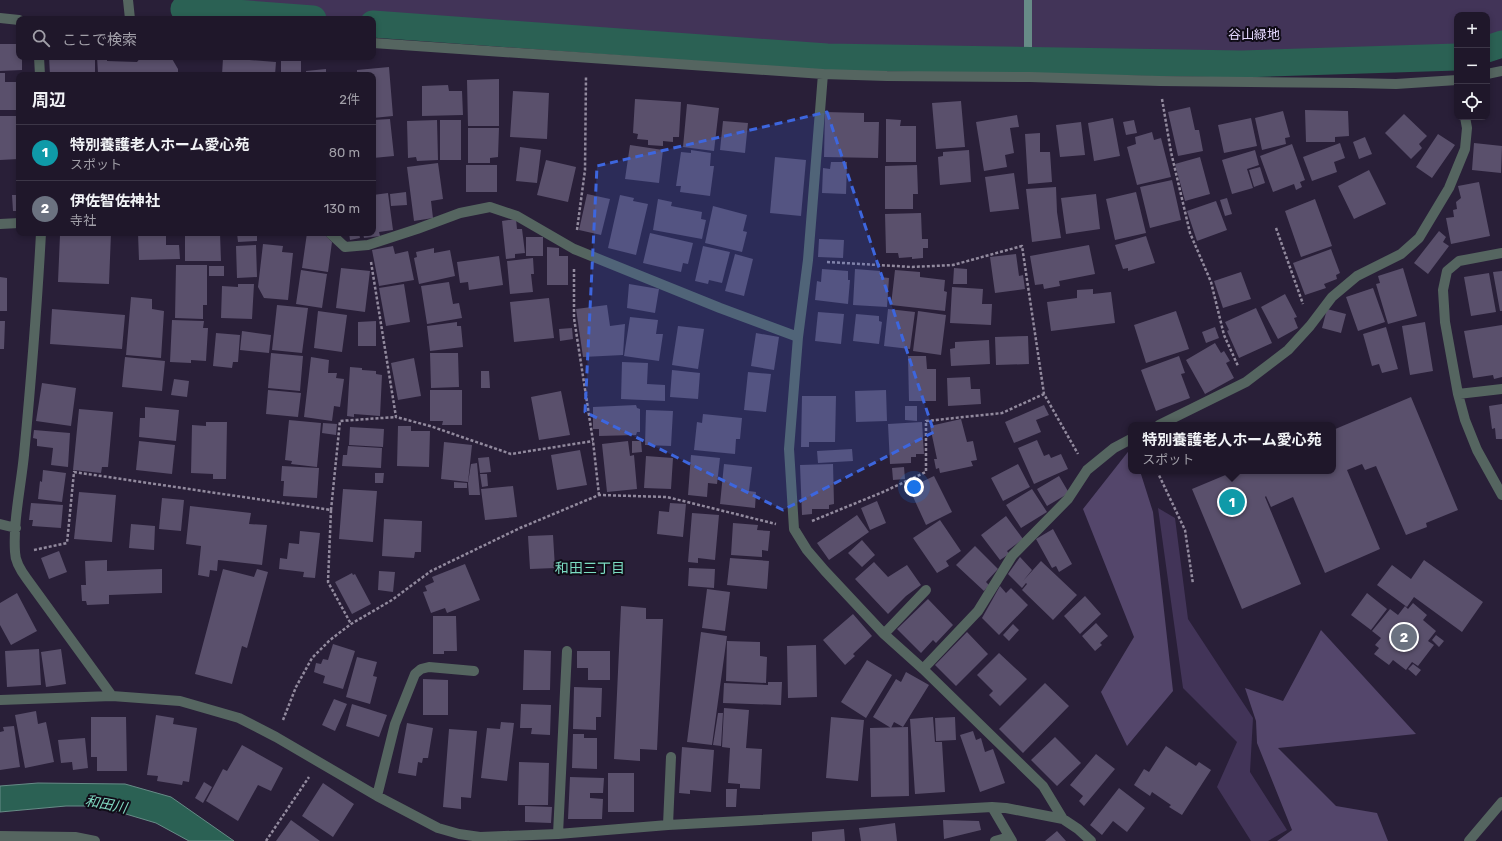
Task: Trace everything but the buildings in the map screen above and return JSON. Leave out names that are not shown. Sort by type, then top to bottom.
[{"type":"street","points":[[128,0],[130,16]]},
{"type":"street","points":[[0,18],[16,20]]},
{"type":"street","points":[[376,43],[823,74],[1396,84],[1454,80]]},
{"type":"street","points":[[40,60],[40,72]]},
{"type":"street","points":[[1490,73],[1502,71]]},
{"type":"street","points":[[823,74],[808,260],[798,338],[789,449],[794,529],[807,550],[824,571],[884,634],[923,669],[1043,786],[1063,819]]},
{"type":"street","points":[[1165,422],[1246,382],[1288,350],[1310,326],[1332,297],[1356,276],[1401,254],[1420,238],[1449,188],[1465,149],[1467,128],[1466,120]]},
{"type":"street","points":[[333,236],[345,247],[368,245],[460,213],[490,207],[518,216],[574,249],[798,338]]},
{"type":"street","points":[[0,224],[16,223]]},
{"type":"street","points":[[41,236],[36,327],[16,528],[15,554],[18,566],[112,696]]},
{"type":"street","points":[[1502,253],[1459,261],[1447,271],[1443,290],[1445,322],[1458,394],[1465,420],[1477,450],[1502,495]]},
{"type":"street","points":[[1458,394],[1502,389]]},
{"type":"street","points":[[923,669],[978,611],[1012,556],[1068,499],[1086,470],[1114,448],[1128,441]]},
{"type":"street","points":[[0,524],[16,528]]},
{"type":"street","points":[[884,634],[926,590]]},
{"type":"street","points":[[558,834],[567,651]]},
{"type":"street","points":[[378,796],[395,724],[415,674],[421,669],[429,667],[474,671]]},
{"type":"street","points":[[0,700],[112,696],[180,701],[239,718],[276,737],[378,796],[438,828],[459,834],[480,837],[558,834],[992,807],[1006,808],[1063,819],[1078,829],[1091,841]]},
{"type":"street","points":[[668,826],[670,757]]},
{"type":"street","points":[[1469,841],[1502,802]]},
{"type":"street","points":[[992,807],[1011,839],[995,841]]},
{"type":"street","points":[[0,836],[95,841]]},
{"type":"path","points":[[586,57],[585,170],[574,249],[574,318],[593,441],[599,495]]},
{"type":"path","points":[[1160,81],[1171,152],[1190,233],[1211,282],[1224,335],[1246,382]]},
{"type":"path","points":[[1276,228],[1310,326]]},
{"type":"path","points":[[368,245],[396,417]]},
{"type":"path","points":[[808,260],[912,267],[946,265],[1022,246],[1044,394],[1086,470]]},
{"type":"path","points":[[276,737],[296,687],[312,658],[330,640],[351,624],[392,600],[431,571],[520,528],[599,495],[667,498],[794,529],[926,472],[926,421],[1002,414],[1044,394]]},
{"type":"path","points":[[351,624],[328,582],[331,510],[340,421],[396,417],[430,426],[511,454],[593,441]]},
{"type":"path","points":[[15,554],[67,542],[74,472],[331,510]]},
{"type":"path","points":[[1158,474],[1185,530],[1193,584]]},
{"type":"path","points":[[266,841],[318,762]]},
{"type":"highlighted area","points":[[827,112],[934,432],[783,510],[585,412],[597,166]]},
{"type":"green space","name":"谷山緑地","points":[[177,0],[1502,0],[1502,54],[1490,56],[1490,12],[1454,12],[1454,63],[1242,70],[827,62],[376,28],[376,16],[215,16],[178,13]]},
{"type":"green space","points":[[1158,508],[1175,518],[1188,619],[1253,718],[1250,772],[1287,830],[1268,841],[1251,841],[1217,787],[1237,742],[1183,688]]},
{"type":"shaded area","points":[[1128,452],[1128,474],[1141,474],[1153,512],[1173,691],[1127,746],[1101,692],[1134,637],[1083,509]]},
{"type":"shaded area","points":[[1321,630],[1416,734],[1278,748],[1336,806],[1377,813],[1388,841],[1277,841],[1292,830],[1257,743],[1256,721],[1245,688],[1283,701]]},
{"type":"water","name":"和田川","points":[[38,783],[125,784],[171,797],[234,841],[189,841],[156,823],[99,806],[66,806],[0,812],[0,786]]},
{"type":"waterway","points":[[1028,0],[1028,61]]},
{"type":"waterway","points":[[184,9],[274,16]]},
{"type":"waterway","points":[[376,24],[827,57],[1242,64],[1454,57]]},
{"type":"waterway","points":[[1490,48],[1502,44]]},
{"type":"place","name":"特別養護老人ホーム愛心苑","points":[[1232,502]]},
{"type":"place","name":"伊佐智佐神社","points":[[1404,637]]},
{"type":"district","name":"和田三丁目","points":[[590,568]]}]
